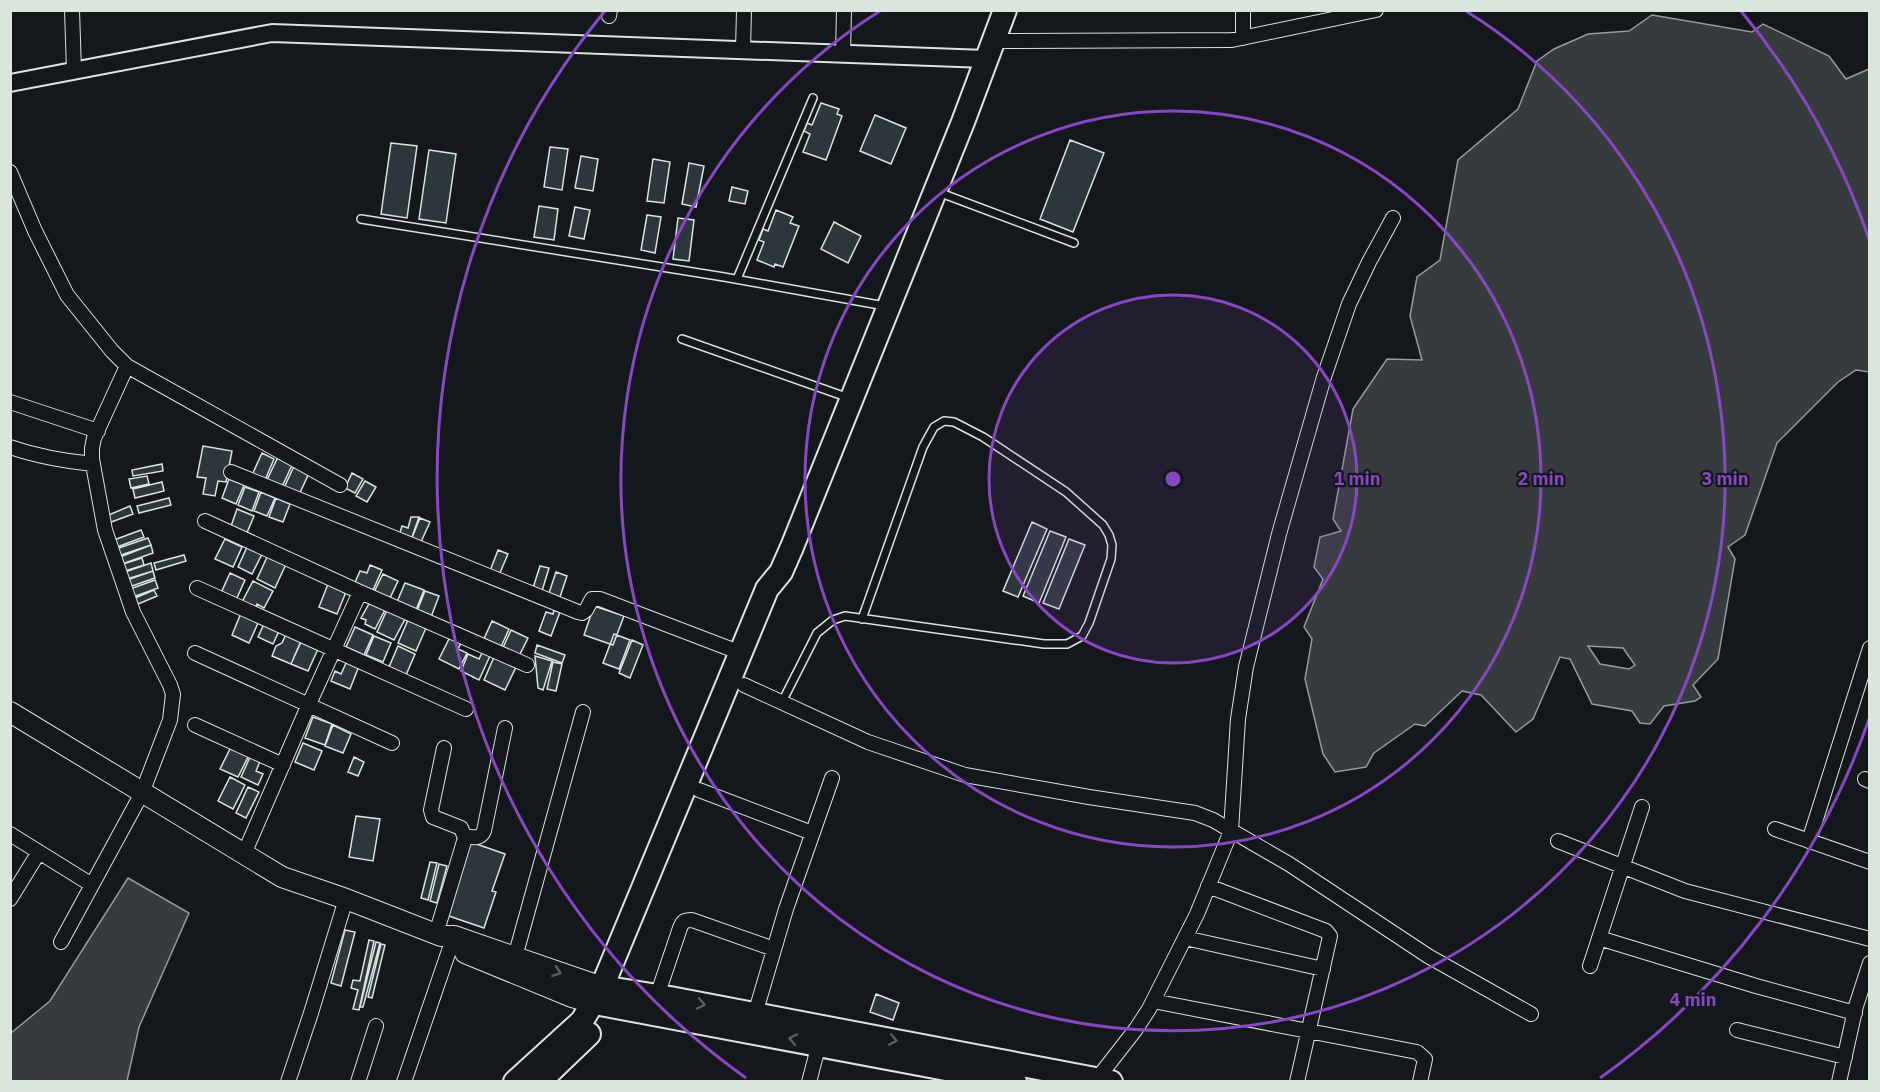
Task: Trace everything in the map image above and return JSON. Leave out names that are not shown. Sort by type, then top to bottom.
[{"type":"main road","points":[[539,1082],[594,1028],[741,653],[767,589],[781,572],[889,307],[1005,10]]},
{"type":"main road","points":[[515,1082],[605,997],[652,908],[780,595],[781,572]]},
{"type":"main road","points":[[10,712],[282,877],[346,899],[445,938],[572,997],[657,996],[1104,1080]]},
{"type":"main road","points":[[445,938],[515,957],[605,997],[664,1015],[819,1044],[934,1074],[1015,1082]]},
{"type":"street","points":[[72,10],[74,71]]},
{"type":"street","points":[[743,50],[744,10]]},
{"type":"street","points":[[843,54],[844,10]]},
{"type":"street","points":[[1243,10],[1243,38]]},
{"type":"street","points":[[10,83],[272,33],[843,54],[1232,40],[1376,10]]},
{"type":"street","points":[[10,171],[35,231],[67,295],[112,351],[128,366],[340,485]]},
{"type":"street","points":[[1104,1080],[1153,1001],[1185,938],[1231,831],[1238,719],[1246,667],[1279,534],[1324,377],[1349,304],[1393,218]]},
{"type":"street","points":[[61,942],[142,793],[170,720],[173,694],[133,612],[105,530],[93,464],[92,448],[98,431],[128,366]]},
{"type":"street","points":[[10,402],[98,431]]},
{"type":"street","points":[[10,447],[57,461],[93,464]]},
{"type":"street","points":[[231,472],[578,612],[582,613],[586,610],[592,599],[600,599],[741,653]]},
{"type":"street","points":[[205,521],[527,665]]},
{"type":"street","points":[[197,588],[466,709]]},
{"type":"street","points":[[244,854],[360,592]]},
{"type":"street","points":[[1809,841],[1869,648]]},
{"type":"street","points":[[195,653],[392,742]]},
{"type":"street","points":[[744,685],[868,742],[966,775],[1195,813],[1213,820],[1289,864],[1428,956],[1531,1014]]},
{"type":"street","points":[[515,957],[584,712]]},
{"type":"street","points":[[195,725],[283,765]]},
{"type":"street","points":[[464,836],[482,836],[484,831],[505,728]]},
{"type":"street","points":[[404,1082],[445,938],[464,836],[460,828],[433,817],[431,810],[444,748]]},
{"type":"street","points":[[755,1014],[786,909],[832,778]]},
{"type":"street","points":[[699,790],[812,833]]},
{"type":"street","points":[[1590,966],[1642,807]]},
{"type":"street","points":[[1775,829],[1869,862]]},
{"type":"street","points":[[10,834],[92,885]]},
{"type":"street","points":[[1558,841],[1685,891],[1869,939]]},
{"type":"street","points":[[10,899],[39,852]]},
{"type":"street","points":[[1208,886],[1326,931],[1330,939],[1297,1082]]},
{"type":"street","points":[[288,1082],[346,899]]},
{"type":"street","points":[[657,996],[682,922],[686,920],[692,920],[774,949]]},
{"type":"street","points":[[1185,938],[1323,969]]},
{"type":"street","points":[[1599,938],[1756,986],[1860,1010]]},
{"type":"street","points":[[1839,1082],[1860,1010],[1869,963]]},
{"type":"street","points":[[1153,1001],[1417,1052],[1425,1059],[1420,1082]]},
{"type":"street","points":[[358,1082],[376,1026]]},
{"type":"street","points":[[1737,1030],[1845,1057]]},
{"type":"street","points":[[809,1082],[819,1044]]},
{"type":"lane","points":[[737,279],[813,98]]},
{"type":"lane","points":[[935,191],[1074,243]]},
{"type":"lane","points":[[361,219],[737,279],[889,307]]},
{"type":"lane","points":[[682,339],[852,398]]},
{"type":"lane","points":[[782,702],[817,633],[833,620],[846,616],[862,619],[1044,644],[1067,644],[1082,636],[1089,623],[1111,559],[1112,545],[1109,535],[1103,525],[1066,492],[983,436],[954,422],[944,421],[934,427],[923,447],[862,619]]},
{"type":"shaded area","points":[[1652,15],[1752,32],[1763,24],[1829,56],[1846,79],[1869,69],[1869,372],[1856,370],[1838,382],[1777,443],[1745,535],[1728,547],[1735,559],[1718,659],[1693,685],[1701,697],[1695,701],[1664,706],[1650,724],[1640,723],[1632,711],[1592,704],[1570,659],[1560,657],[1533,719],[1516,732],[1481,695],[1462,691],[1425,726],[1415,724],[1374,753],[1366,767],[1335,772],[1323,754],[1305,679],[1312,639],[1304,627],[1323,579],[1314,567],[1320,537],[1341,531],[1333,519],[1353,409],[1387,359],[1422,360],[1410,316],[1417,277],[1440,260],[1458,160],[1518,109],[1537,61],[1554,49],[1588,34],[1629,31]],"holes":[[[1588,646],[1623,648],[1635,665],[1629,669],[1600,664]]]},
{"type":"shaded area","points":[[128,878],[189,913],[139,1027],[127,1081],[11,1081],[11,1033],[50,1001]]},
{"type":"building","points":[[821,103],[839,109],[837,114],[842,116],[826,160],[803,152],[810,134],[804,131],[807,123],[812,125]]},
{"type":"building","points":[[875,115],[906,128],[891,164],[860,151]]},
{"type":"building","points":[[1070,140],[1104,153],[1073,232],[1040,219]]},
{"type":"building","points":[[391,143],[417,146],[407,218],[381,214]]},
{"type":"building","points":[[550,147],[568,149],[562,190],[544,187]]},
{"type":"building","points":[[429,150],[456,154],[446,223],[419,219]]},
{"type":"building","points":[[581,156],[598,159],[593,191],[575,188]]},
{"type":"building","points":[[653,159],[670,162],[664,203],[647,201]]},
{"type":"building","points":[[689,163],[704,166],[696,207],[682,204]]},
{"type":"building","points":[[732,187],[748,191],[745,204],[729,201]]},
{"type":"building","points":[[539,206],[558,209],[554,240],[534,237]]},
{"type":"building","points":[[575,207],[590,210],[584,239],[569,236]]},
{"type":"building","points":[[776,210],[793,217],[790,223],[799,226],[783,267],[775,264],[774,267],[757,260],[764,242],[759,240],[763,229],[768,231]]},
{"type":"building","points":[[647,215],[661,217],[655,253],[641,250]]},
{"type":"building","points":[[678,218],[694,220],[689,261],[673,259]]},
{"type":"building","points":[[834,222],[861,236],[848,263],[821,249]]},
{"type":"building","points":[[203,446],[232,451],[226,482],[218,481],[215,496],[203,494],[206,478],[197,477]]},
{"type":"building","points":[[262,453],[274,459],[265,480],[252,475]]},
{"type":"building","points":[[278,457],[293,463],[281,489],[266,482]]},
{"type":"building","points":[[162,464],[163,471],[133,476],[132,470]]},
{"type":"building","points":[[295,464],[310,471],[298,497],[283,490]]},
{"type":"building","points":[[352,473],[363,479],[355,493],[345,488]]},
{"type":"building","points":[[147,476],[149,484],[131,488],[129,479]]},
{"type":"building","points":[[229,479],[244,485],[236,504],[222,498]]},
{"type":"building","points":[[365,481],[376,487],[367,502],[356,496]]},
{"type":"building","points":[[162,482],[164,491],[135,498],[133,489]]},
{"type":"building","points":[[245,487],[259,492],[252,511],[238,505]]},
{"type":"building","points":[[261,492],[275,498],[267,516],[254,511]]},
{"type":"building","points":[[169,498],[171,505],[139,513],[137,506]]},
{"type":"building","points":[[276,498],[290,504],[283,522],[269,517]]},
{"type":"building","points":[[130,506],[133,514],[106,524],[104,517]]},
{"type":"building","points":[[237,509],[254,516],[246,535],[230,529]]},
{"type":"building","points":[[411,517],[419,517],[411,540],[399,536],[402,526],[408,528]]},
{"type":"building","points":[[420,518],[430,522],[420,544],[411,540]]},
{"type":"building","points":[[1032,522],[1047,529],[1018,597],[1003,591]]},
{"type":"building","points":[[141,530],[144,537],[117,547],[114,540]]},
{"type":"building","points":[[1050,531],[1066,537],[1039,603],[1023,596]]},
{"type":"building","points":[[148,538],[151,545],[118,556],[116,549]]},
{"type":"building","points":[[225,539],[242,547],[233,567],[215,559]]},
{"type":"building","points":[[1069,539],[1085,545],[1059,609],[1043,603]]},
{"type":"building","points":[[151,545],[153,553],[122,564],[120,557]]},
{"type":"building","points":[[247,547],[262,554],[252,574],[238,567]]},
{"type":"building","points":[[498,550],[508,554],[499,575],[490,571]]},
{"type":"building","points":[[184,555],[186,561],[156,570],[154,563]]},
{"type":"building","points":[[268,555],[286,564],[275,588],[257,579]]},
{"type":"building","points":[[142,558],[144,565],[125,571],[123,564]]},
{"type":"building","points":[[151,563],[153,571],[127,579],[125,572]]},
{"type":"building","points":[[370,565],[382,570],[373,590],[354,585],[360,571],[367,573]]},
{"type":"building","points":[[540,566],[549,568],[542,591],[533,588]]},
{"type":"building","points":[[153,571],[155,578],[129,587],[127,580]]},
{"type":"building","points":[[556,572],[567,576],[560,597],[549,593]]},
{"type":"building","points":[[230,573],[245,580],[236,600],[221,593]]},
{"type":"building","points":[[383,574],[398,581],[390,598],[374,592]]},
{"type":"building","points":[[155,580],[158,588],[133,597],[130,589]]},
{"type":"building","points":[[253,581],[273,591],[264,608],[257,604],[255,609],[242,602]]},
{"type":"building","points":[[405,583],[424,590],[416,610],[397,602]]},
{"type":"building","points":[[328,584],[346,592],[337,614],[319,607]]},
{"type":"building","points":[[154,590],[157,596],[138,604],[135,598]]},
{"type":"building","points":[[425,591],[439,596],[431,617],[417,611]]},
{"type":"building","points":[[370,602],[385,610],[375,629],[365,624],[366,620],[361,618]]},
{"type":"building","points":[[594,606],[624,616],[613,645],[584,635]]},
{"type":"building","points":[[387,610],[405,619],[394,640],[377,632]]},
{"type":"building","points":[[554,610],[560,612],[551,636],[539,631],[546,612],[553,614]]},
{"type":"building","points":[[241,613],[259,621],[249,643],[232,635]]},
{"type":"building","points":[[408,620],[426,628],[416,651],[398,643]]},
{"type":"building","points":[[492,621],[509,629],[500,649],[483,641]]},
{"type":"building","points":[[264,624],[279,631],[273,644],[258,637]]},
{"type":"building","points":[[355,627],[373,635],[364,655],[346,647]]},
{"type":"building","points":[[511,630],[528,638],[518,658],[502,650]]},
{"type":"building","points":[[286,634],[301,641],[291,664],[272,656],[276,646],[282,643]]},
{"type":"building","points":[[614,634],[630,640],[619,669],[603,663]]},
{"type":"building","points":[[374,636],[391,643],[383,662],[366,655]]},
{"type":"building","points":[[450,637],[461,643],[458,649],[467,653],[459,669],[439,659]]},
{"type":"building","points":[[632,640],[643,645],[630,678],[619,673]]},
{"type":"building","points":[[301,642],[318,649],[308,671],[291,664]]},
{"type":"building","points":[[537,645],[565,655],[562,663],[535,653]]},
{"type":"building","points":[[398,646],[415,654],[406,675],[389,667]]},
{"type":"building","points":[[482,653],[490,656],[479,680],[461,671],[468,654],[479,659]]},
{"type":"building","points":[[535,656],[552,661],[543,690],[538,688]]},
{"type":"building","points":[[494,657],[516,667],[505,690],[484,680]]},
{"type":"building","points":[[347,661],[359,666],[350,689],[331,681],[335,671],[341,674]]},
{"type":"building","points":[[553,662],[562,664],[556,691],[547,689]]},
{"type":"building","points":[[313,717],[332,724],[325,745],[305,738]]},
{"type":"building","points":[[333,725],[351,734],[343,753],[325,746]]},
{"type":"building","points":[[303,743],[322,751],[314,770],[295,762]]},
{"type":"building","points":[[231,747],[249,755],[238,777],[220,769]]},
{"type":"building","points":[[250,757],[260,761],[256,771],[263,774],[258,785],[241,777]]},
{"type":"building","points":[[354,757],[364,762],[358,776],[348,772]]},
{"type":"building","points":[[230,777],[245,785],[233,809],[218,801]]},
{"type":"building","points":[[248,787],[259,792],[246,818],[236,813]]},
{"type":"building","points":[[356,816],[380,819],[373,861],[349,857]]},
{"type":"building","points":[[468,841],[505,854],[492,891],[496,892],[484,928],[443,914]]},
{"type":"building","points":[[430,862],[437,863],[428,900],[421,898]]},
{"type":"building","points":[[439,864],[447,866],[437,903],[430,901]]},
{"type":"building","points":[[345,930],[355,932],[341,986],[331,983]]},
{"type":"building","points":[[369,940],[374,941],[359,1010],[353,1009],[358,990],[351,988],[353,980],[360,981]]},
{"type":"building","points":[[376,942],[380,943],[363,1007],[360,1007]]},
{"type":"building","points":[[381,944],[385,945],[372,998],[368,997]]},
{"type":"building","points":[[876,994],[899,1003],[893,1020],[870,1012]]}]
